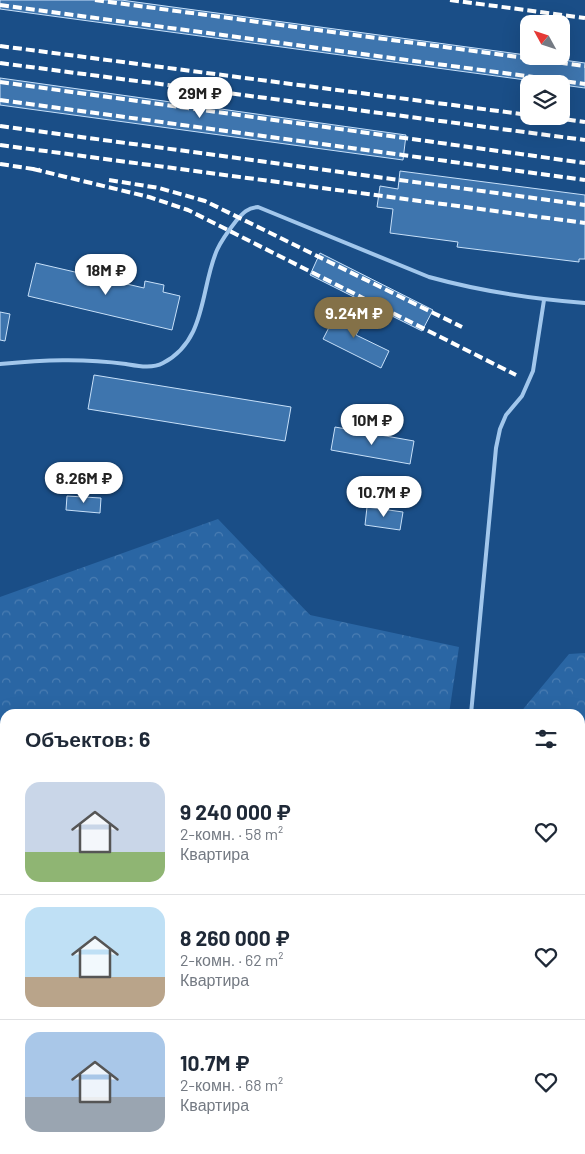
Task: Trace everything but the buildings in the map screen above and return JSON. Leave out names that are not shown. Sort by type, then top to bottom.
[{"type":"lane","points":[[0,364],[63,359],[142,366],[162,364],[177,353],[190,338],[201,316],[217,250],[229,230],[245,210],[258,207],[429,277],[544,300],[585,303]]},
{"type":"lane","points":[[471,709],[496,448],[500,429],[506,415],[522,396],[533,371],[544,300]]},
{"type":"green space","points":[[218,519],[310,615],[459,647],[450,709],[0,709],[0,597]]},
{"type":"green space","points":[[585,653],[585,709],[523,709],[569,654]]},
{"type":"railway","points":[[95,0],[585,66]]},
{"type":"railway","points":[[450,0],[585,18]]},
{"type":"railway","points":[[0,5],[585,84]]},
{"type":"railway","points":[[0,46],[520,114]]},
{"type":"railway","points":[[0,63],[585,140]]},
{"type":"railway","points":[[0,82],[585,163]]},
{"type":"railway","points":[[0,100],[585,180]]},
{"type":"railway","points":[[570,120],[585,122]]},
{"type":"railway","points":[[0,126],[585,205]]},
{"type":"railway","points":[[0,145],[585,223]]},
{"type":"railway","points":[[0,164],[40,170]]},
{"type":"railway","points":[[33,169],[149,197],[188,210],[516,375]]},
{"type":"railway","points":[[109,180],[159,188],[205,201],[462,327]]}]
